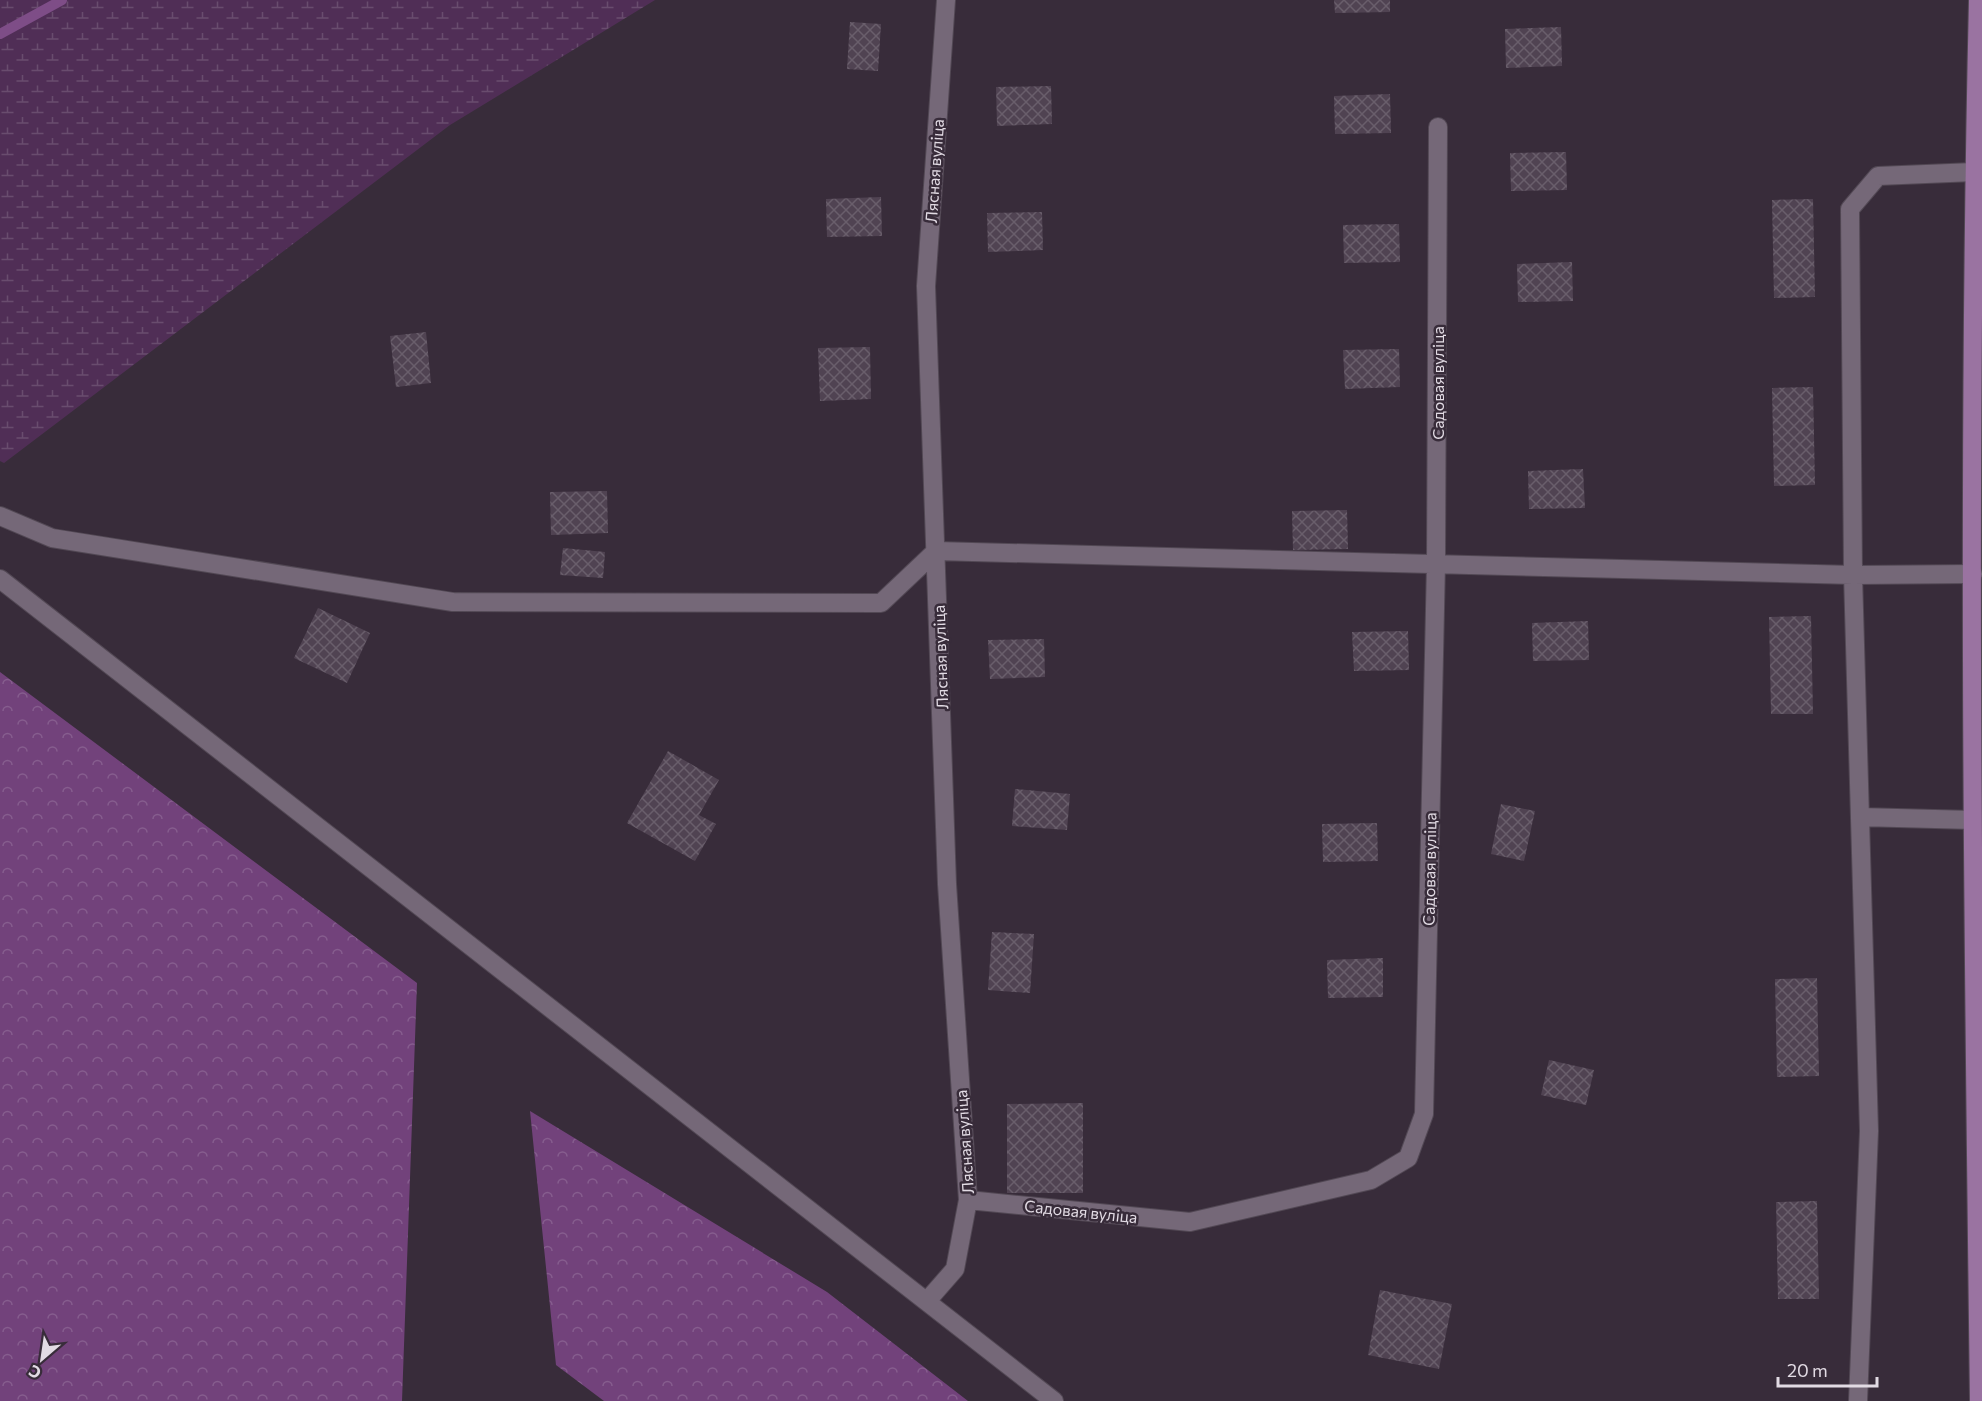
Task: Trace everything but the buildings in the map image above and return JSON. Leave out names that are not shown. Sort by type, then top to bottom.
[{"type":"main road","points":[[1978,0],[1974,172],[1972,820],[1979,1401]]},
{"type":"street","name":"Лясная вуліца","points":[[927,1301],[956,1269],[968,1200],[947,884],[926,286],[946,0]]},
{"type":"street","name":"Садовая вуліца","points":[[968,1200],[1190,1222],[1371,1180],[1408,1158],[1424,1114],[1436,563],[1438,126]]},
{"type":"street","points":[[1858,1401],[1869,1131],[1853,575],[1850,208],[1878,176],[1974,172]]},
{"type":"street","points":[[0,516],[52,538],[453,602],[882,603],[936,551],[1853,575],[1973,574]]},
{"type":"street","points":[[0,579],[1054,1401]]},
{"type":"street","points":[[1860,817],[1972,820]]},
{"type":"green space","points":[[0,0],[655,0],[450,125],[4,463],[0,461]]},
{"type":"green space","points":[[0,672],[417,983],[402,1401],[0,1401]]},
{"type":"green space","points":[[530,1111],[827,1292],[968,1401],[604,1401],[556,1365]]},
{"type":"waterway","points":[[0,34],[62,0]]}]
